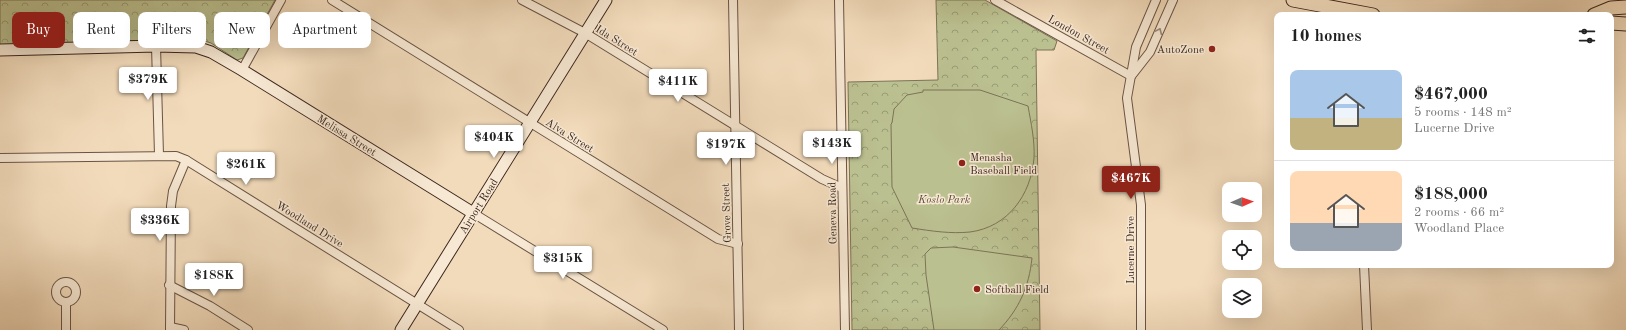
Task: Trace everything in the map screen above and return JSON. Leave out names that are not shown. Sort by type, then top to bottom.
[{"type":"main road","points":[[1293,0],[1356,12]]},
{"type":"main road","points":[[1600,12],[1611,8],[1626,7]]},
{"type":"main road","points":[[1614,23],[1626,24]]},
{"type":"street","points":[[242,70],[281,0]]},
{"type":"street","name":"Alva Street","points":[[332,0],[718,239],[738,244]]},
{"type":"street","name":"Ida Street","points":[[522,0],[585,33],[822,179],[842,188]]},
{"type":"street","name":"Airport Road","points":[[401,330],[606,0]]},
{"type":"street","name":"Grove Street","points":[[733,0],[739,330]]},
{"type":"street","name":"Geneva Road","points":[[839,0],[845,330]]},
{"type":"street","name":"London Street","points":[[995,0],[1131,76]]},
{"type":"street","name":"Lucerne Drive","points":[[1141,330],[1141,205],[1127,98],[1136,47],[1156,0]]},
{"type":"street","name":"Lucerne Drive","points":[[1131,76],[1150,52],[1173,0]]},
{"type":"street","name":"Melissa Street","points":[[0,50],[138,46]]},
{"type":"street","points":[[156,48],[159,155]]},
{"type":"street","name":"Melissa Street","points":[[203,48],[242,70],[663,330]]},
{"type":"street","name":"Woodland Drive","points":[[0,158],[176,156],[186,160],[459,330]]},
{"type":"street","points":[[184,330],[170,329],[169,285],[171,198],[186,160]]},
{"type":"street","points":[[1364,268],[1367,330]]},
{"type":"street","points":[[169,285],[182,290],[248,330]]},
{"type":"street","points":[[66,302],[66,330]]},
{"type":"green space","points":[[0,0],[275,0],[268,12],[214,12],[214,45],[206,41],[206,12],[138,12],[138,41],[130,41],[130,12],[73,12],[73,43],[65,43],[65,12],[12,12],[12,45],[0,45]]},
{"type":"green space","name":"Koslo Park","points":[[936,0],[985,0],[1057,41],[1054,50],[1036,50],[1040,330],[852,330],[848,82],[938,80]]},
{"type":"green space","points":[[219,48],[249,48],[243,58],[237,60]]},
{"type":"green space","name":"Menasha Baseball Field","points":[[923,90],[980,90],[1028,106],[1034,145],[1032,172],[1028,184],[1015,207],[996,224],[984,229],[963,233],[912,228],[892,187],[891,124],[894,109],[907,95],[923,92]]},
{"type":"green space","name":"Softball Field","points":[[953,247],[1032,258],[1031,269],[1022,297],[1012,314],[999,330],[934,330],[926,275],[925,254],[931,248]]},
{"type":"place","name":"AutoZone","points":[[1212,49]]},
{"type":"place","name":"Menasha Baseball Field","points":[[962,163]]},
{"type":"place","name":"Softball Field","points":[[977,289]]}]
